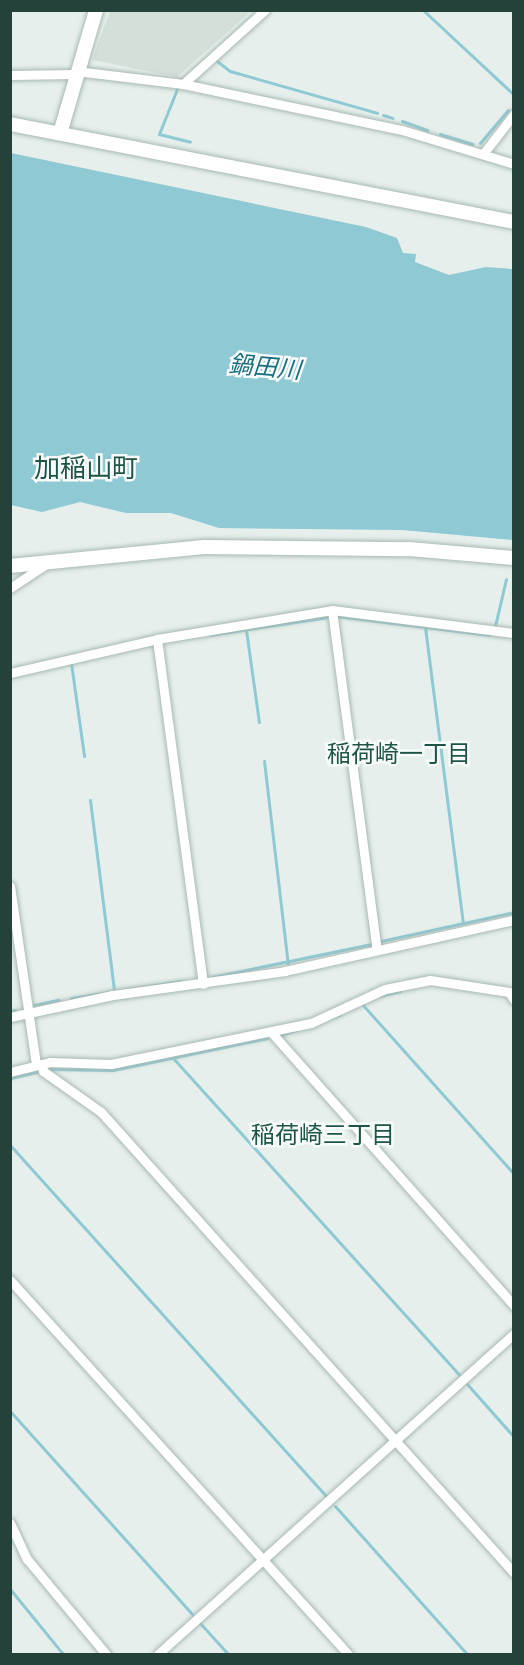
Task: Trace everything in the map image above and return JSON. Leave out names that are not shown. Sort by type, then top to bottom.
[{"type":"street","points":[[61,130],[96,10]]},
{"type":"street","points":[[183,84],[265,10]]},
{"type":"street","points":[[10,75],[76,73],[183,84],[402,130],[513,164]]},
{"type":"street","points":[[483,154],[513,114]]},
{"type":"street","points":[[10,124],[61,130],[513,222]]},
{"type":"street","points":[[10,566],[204,547],[409,549],[513,558]]},
{"type":"street","points":[[10,588],[48,562]]},
{"type":"street","points":[[10,673],[157,639],[332,610],[513,633]]},
{"type":"street","points":[[332,610],[377,950]]},
{"type":"street","points":[[157,639],[203,984]]},
{"type":"street","points":[[10,886],[27,1012],[41,1067],[101,1112],[513,1573]]},
{"type":"street","points":[[10,1017],[27,1012],[203,984],[377,950],[513,920]]},
{"type":"street","points":[[10,1072],[41,1067],[111,1064],[271,1032],[311,1023],[385,989],[430,980],[509,992],[513,1000]]},
{"type":"street","points":[[271,1032],[513,1306]]},
{"type":"street","points":[[10,1280],[348,1654]]},
{"type":"street","points":[[158,1654],[513,1334]]},
{"type":"street","points":[[10,1523],[27,1559],[106,1654]]},
{"type":"shaded area","points":[[110,10],[251,11],[177,77],[92,60]]},
{"type":"water","name":"鍋田川","points":[[11,153],[366,227],[397,238],[403,253],[416,254],[415,262],[449,275],[486,267],[513,269],[513,540],[402,530],[219,528],[171,513],[126,513],[80,502],[42,512],[11,505]]},
{"type":"waterway","points":[[423,10],[514,95]]},
{"type":"waterway","points":[[217,61],[230,71],[377,113]]},
{"type":"waterway","points":[[177,89],[159,134],[190,142]]},
{"type":"waterway","points":[[480,143],[508,110]]},
{"type":"waterway","points":[[383,115],[393,118]]},
{"type":"waterway","points":[[402,121],[427,130]]},
{"type":"waterway","points":[[440,134],[473,144]]},
{"type":"waterway","points":[[495,626],[506,579]]},
{"type":"waterway","points":[[336,616],[490,635]]},
{"type":"waterway","points":[[210,635],[327,617]]},
{"type":"waterway","points":[[425,627],[463,922]]},
{"type":"waterway","points":[[246,630],[259,722]]},
{"type":"waterway","points":[[71,663],[84,756]]},
{"type":"waterway","points":[[264,761],[288,964]]},
{"type":"waterway","points":[[90,800],[114,990]]},
{"type":"waterway","points":[[381,941],[514,912]]},
{"type":"waterway","points":[[212,977],[372,944]]},
{"type":"waterway","points":[[71,998],[181,981]]},
{"type":"waterway","points":[[380,996],[400,991]]},
{"type":"waterway","points":[[34,1005],[58,1000]]},
{"type":"waterway","points":[[362,1004],[514,1174]]},
{"type":"waterway","points":[[10,1011],[15,1010]]},
{"type":"waterway","points":[[278,1036],[339,1015]]},
{"type":"waterway","points":[[10,1078],[50,1069],[113,1070],[267,1038]]},
{"type":"waterway","points":[[173,1058],[461,1377]]},
{"type":"waterway","points":[[10,1145],[326,1496]]},
{"type":"waterway","points":[[467,1384],[514,1437]]},
{"type":"waterway","points":[[10,1411],[193,1615]]},
{"type":"waterway","points":[[335,1506],[467,1654]]},
{"type":"waterway","points":[[10,1589],[63,1654]]},
{"type":"waterway","points":[[199,1622],[228,1654]]},
{"type":"district","name":"加稲山町","points":[[86,467]]},
{"type":"district","name":"稲荷崎一丁目","points":[[399,753]]},
{"type":"district","name":"稲荷崎三丁目","points":[[323,1134]]}]
